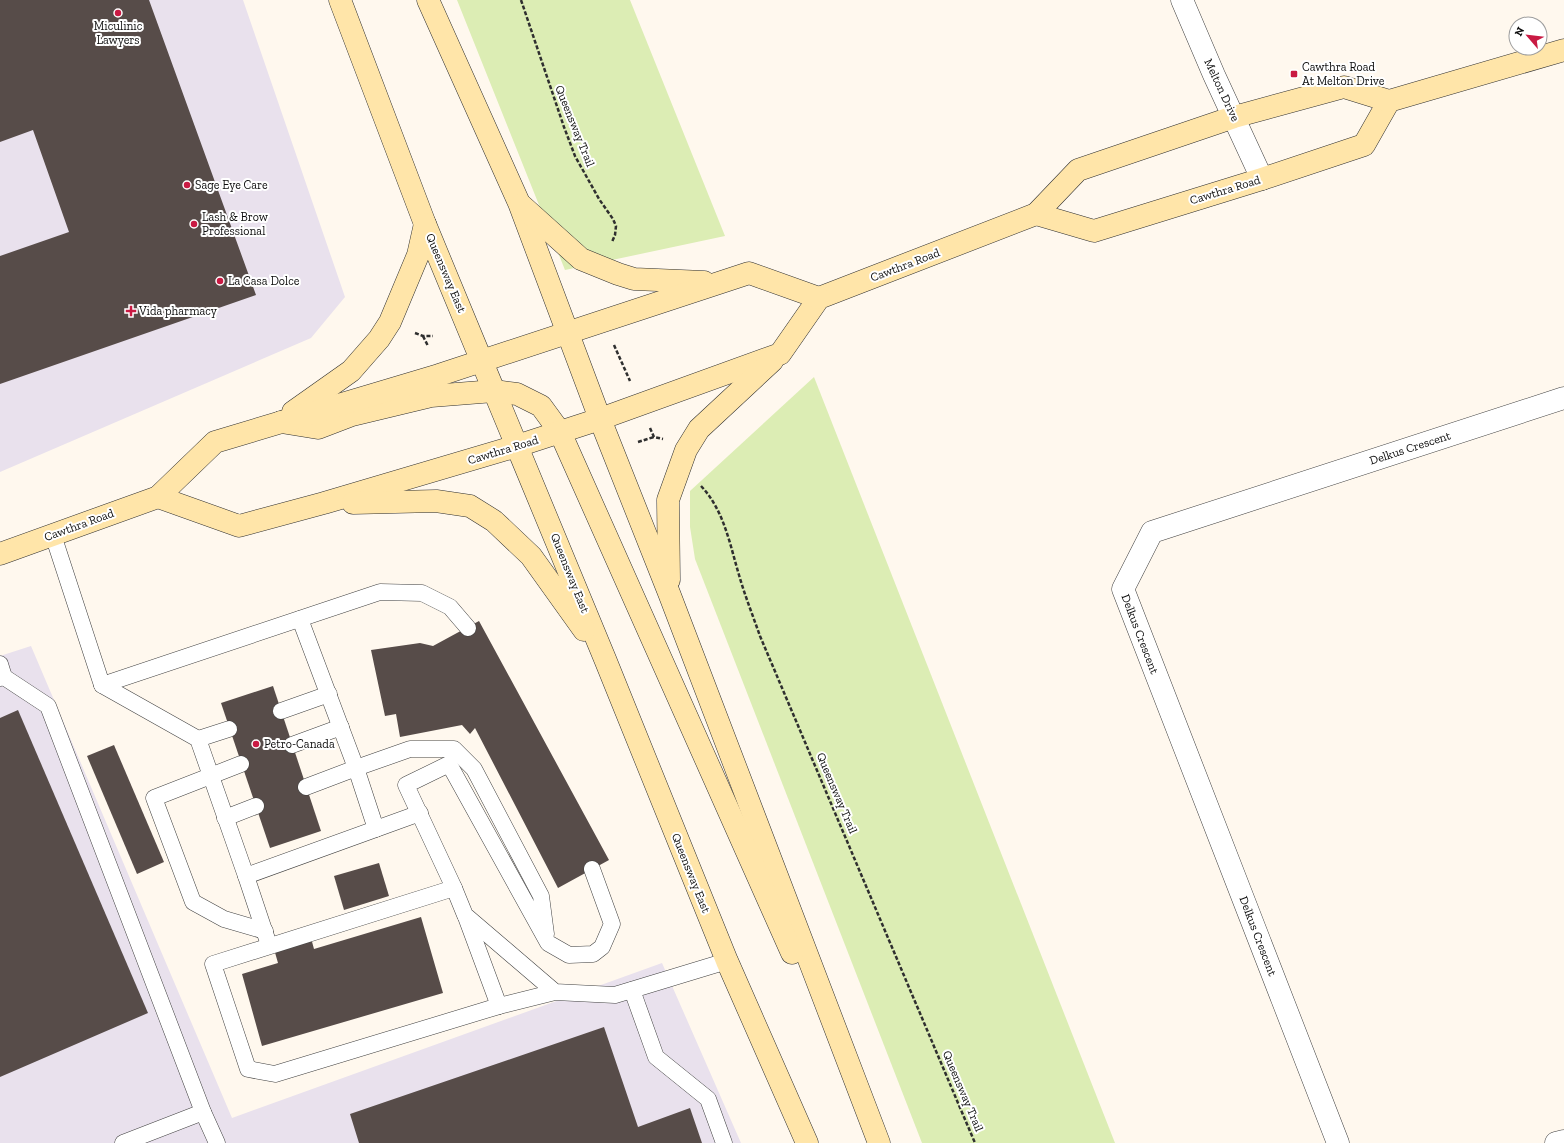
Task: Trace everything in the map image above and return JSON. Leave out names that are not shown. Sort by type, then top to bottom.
[{"type":"main road","name":"Queensway East","points":[[340,0],[425,224],[605,660],[727,961],[806,1143]]},
{"type":"main road","points":[[428,0],[519,203],[600,419],[669,593],[877,1143]]},
{"type":"main road","points":[[1389,101],[1564,50]]},
{"type":"main road","name":"Cawthra Road","points":[[0,554],[158,496],[215,442],[432,377],[749,273],[819,298],[1036,214],[1078,170],[1234,117],[1344,87],[1389,101],[1364,145],[1262,179],[1094,231],[1036,214]]},
{"type":"main road","points":[[519,203],[581,259],[618,274],[634,279],[717,283]]},
{"type":"main road","points":[[281,422],[351,371],[379,339],[390,322],[418,256],[425,224]]},
{"type":"main road","points":[[669,593],[668,500],[686,450],[699,429],[780,354],[819,298]]},
{"type":"main road","name":"Cawthra Road","points":[[158,496],[239,526],[324,503],[517,446],[600,419],[780,354]]},
{"type":"main road","points":[[281,422],[318,428],[352,415],[431,396],[494,391],[517,394],[541,406],[560,432],[877,1143]]},
{"type":"main road","points":[[324,503],[436,501],[470,506],[494,521],[531,556],[605,660]]},
{"type":"street","name":"Melton Drive","points":[[1182,0],[1214,75],[1262,179]]},
{"type":"street","name":"Delkus Crescent","points":[[1338,1143],[1123,589],[1152,532],[1564,398]]},
{"type":"street","points":[[1556,1143],[1564,1141]]},
{"type":"lane","points":[[53,535],[102,685],[198,739],[267,939]]},
{"type":"lane","points":[[102,685],[380,592],[422,593],[450,607],[468,628]]},
{"type":"lane","points":[[300,619],[356,768],[376,829]]},
{"type":"lane","points":[[1,673],[48,706],[203,1112],[217,1143]]},
{"type":"lane","points":[[281,711],[329,694]]},
{"type":"lane","points":[[292,745],[341,727]]},
{"type":"lane","points":[[198,739],[230,728]]},
{"type":"lane","points":[[306,787],[410,749],[454,749],[474,769],[541,896],[548,943]]},
{"type":"lane","points":[[242,764],[154,798],[193,902],[224,919],[267,939]]},
{"type":"lane","points":[[499,1006],[454,888],[406,785],[449,764],[548,943],[569,955],[593,954],[602,947],[612,924],[592,869]]},
{"type":"lane","points":[[225,818],[256,806]]},
{"type":"lane","points":[[246,876],[420,813]]},
{"type":"lane","points":[[454,888],[267,939],[213,964],[248,1069],[275,1074],[499,1006],[555,992],[615,995],[727,961]]},
{"type":"lane","points":[[465,915],[555,992]]},
{"type":"lane","points":[[632,990],[656,1057],[708,1099],[724,1143]]},
{"type":"lane","points":[[123,1143],[203,1112]]},
{"type":"path","name":"Queensway Trail","points":[[521,0],[575,156],[616,226],[615,235],[610,248]]},
{"type":"path","points":[[604,320],[650,428]]},
{"type":"path","points":[[409,331],[423,336],[433,336]]},
{"type":"path","points":[[423,336],[428,346]]},
{"type":"path","points":[[637,442],[654,437]]},
{"type":"path","name":"Queensway Trail","points":[[698,482],[708,493],[719,513],[746,600],[760,636],[976,1143]]},
{"type":"shaded area","points":[[0,0],[243,0],[345,297],[311,338],[0,472]]},
{"type":"shaded area","points":[[31,646],[232,1118],[662,963],[741,1143],[0,1143],[0,656]]},
{"type":"green space","points":[[457,0],[630,0],[725,236],[565,270]]},
{"type":"green space","points":[[814,377],[1115,1143],[922,1143],[695,559],[690,527],[690,491]]},
{"type":"building","points":[[0,0],[149,0],[256,295],[0,384],[0,256],[69,232],[33,130],[0,142]]},
{"type":"building","points":[[479,621],[609,860],[558,888],[475,728],[470,734],[462,725],[400,737],[396,714],[385,716],[371,650],[420,643],[433,646]]},
{"type":"building","points":[[273,686],[321,831],[270,848],[221,703]]},
{"type":"building","points":[[18,710],[148,1013],[0,1077],[0,718]]},
{"type":"building","points":[[114,745],[164,862],[137,874],[87,756]]},
{"type":"building","points":[[379,863],[389,896],[344,910],[334,876]]},
{"type":"building","points":[[421,917],[443,993],[262,1046],[242,974],[278,963],[274,949],[311,938],[314,949]]},
{"type":"building","points":[[604,1027],[638,1127],[690,1108],[702,1143],[359,1143],[350,1114]]},
{"type":"place","name":"Miculinic Lawyers","points":[[118,13]]},
{"type":"place","name":"Cawthra Road At Melton Drive","points":[[1294,74]]},
{"type":"place","name":"Sage Eye Care","points":[[187,185]]},
{"type":"place","name":"Lash & Brow Professional","points":[[194,224]]},
{"type":"place","name":"La Casa Dolce","points":[[220,281]]},
{"type":"place","name":"Vida pharmacy","points":[[131,311]]},
{"type":"place","name":"Petro-Canada","points":[[256,744]]}]
